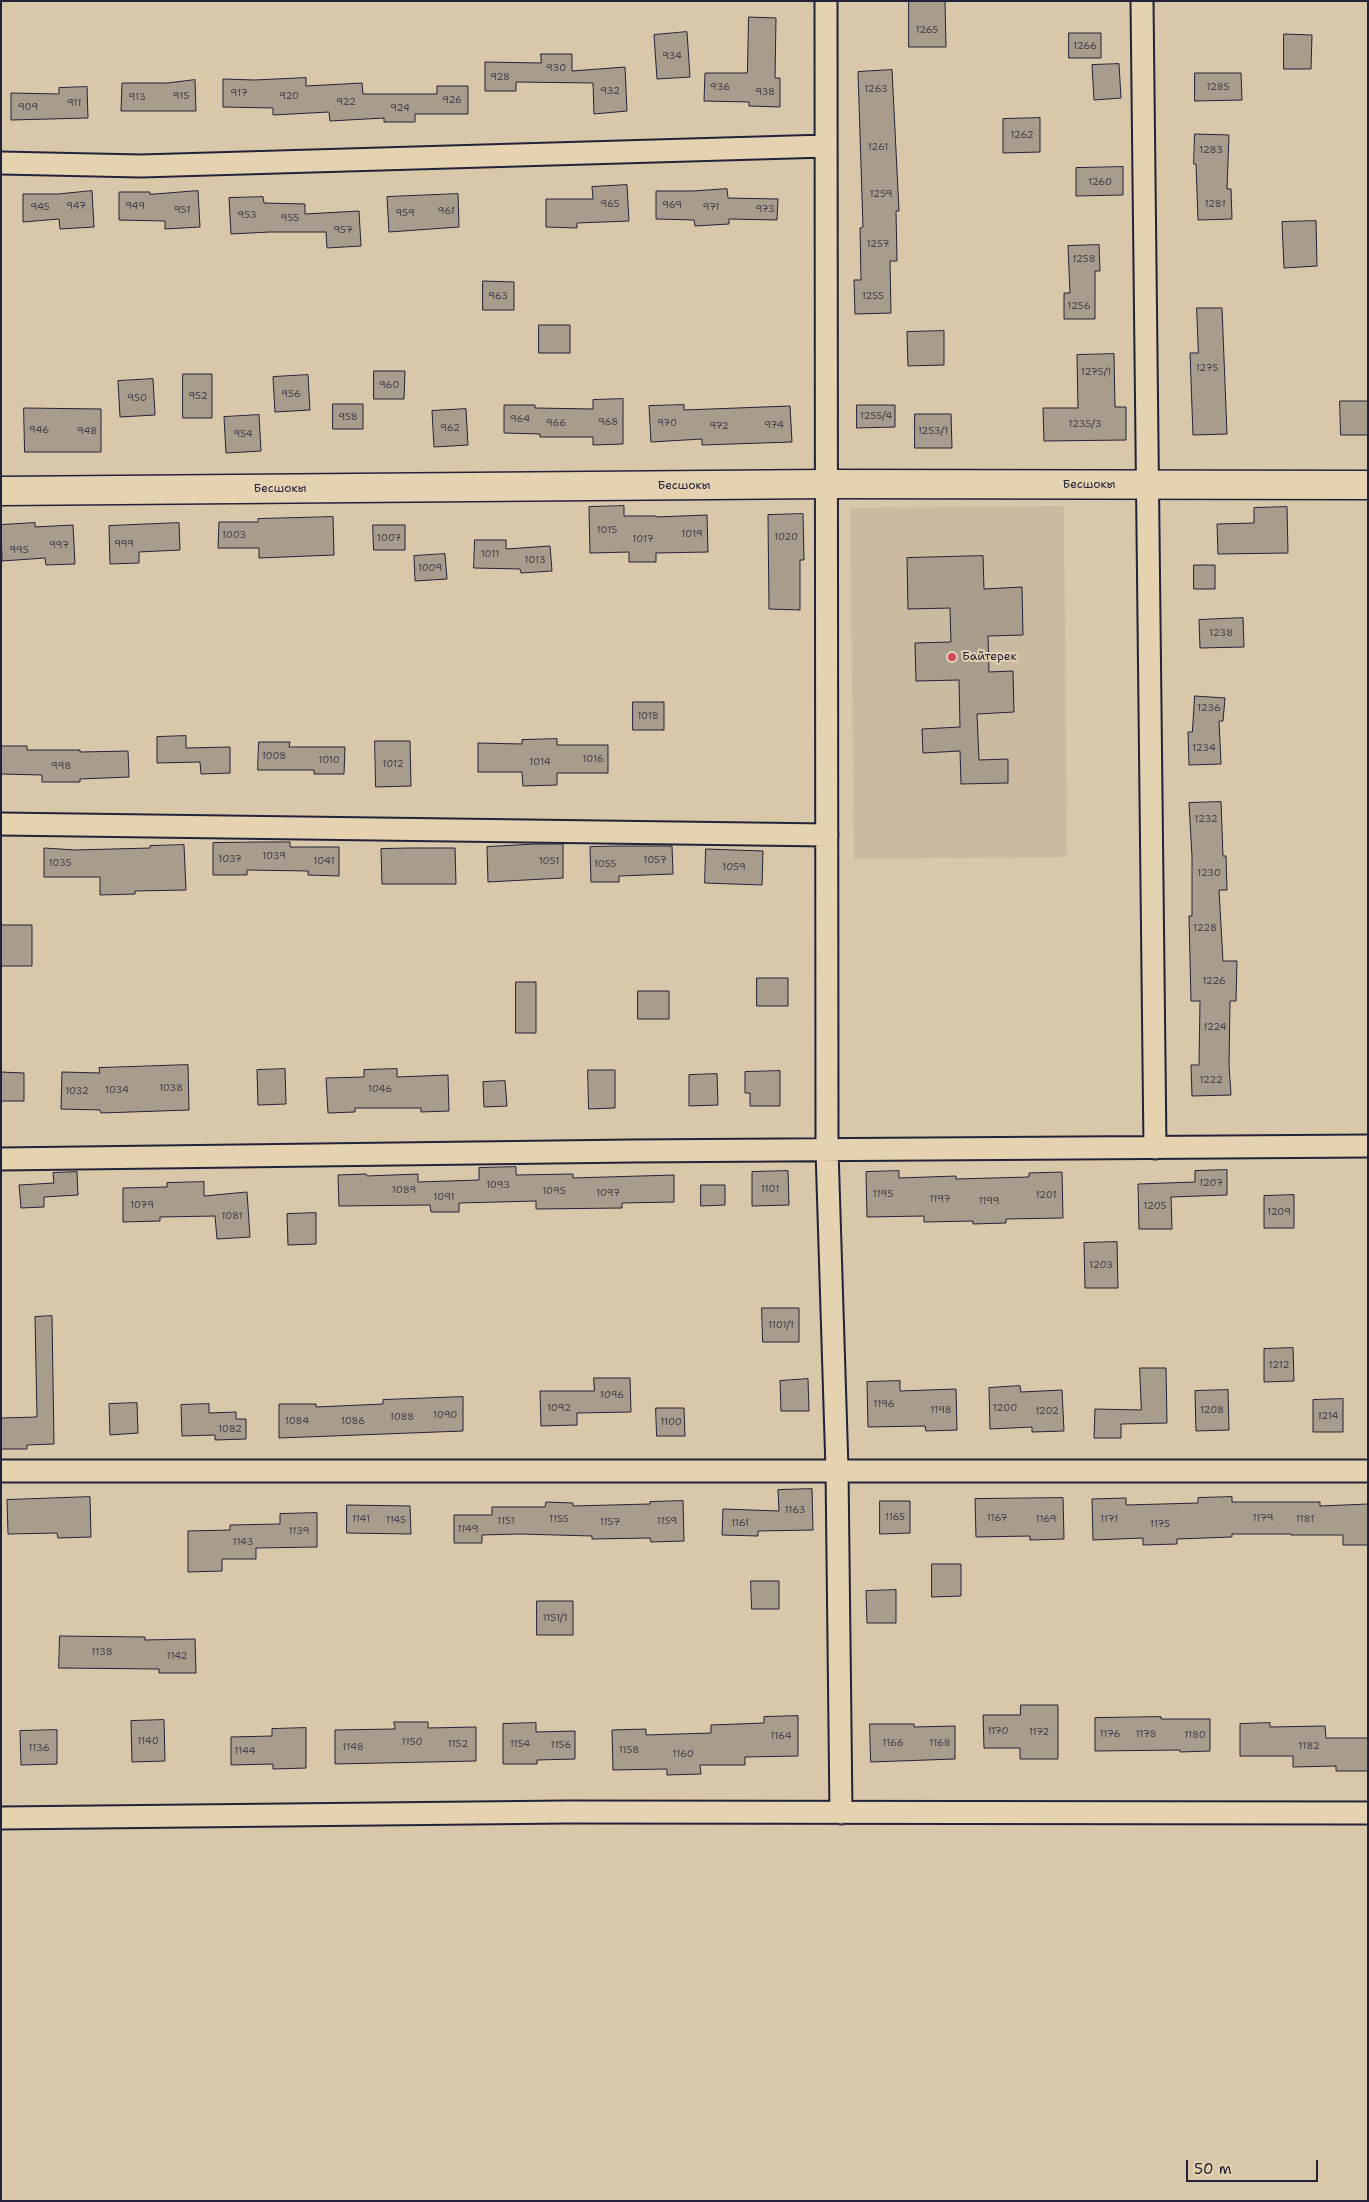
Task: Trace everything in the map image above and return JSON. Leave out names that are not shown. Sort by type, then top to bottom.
[{"type":"street","points":[[826,1],[827,1150],[837,1469],[841,1813]]},
{"type":"street","points":[[1142,1],[1155,1148]]},
{"type":"street","points":[[1,163],[141,166],[826,146]]},
{"type":"street","name":"Бесшокы","points":[[1,491],[826,484],[1368,485]]},
{"type":"street","points":[[1,824],[827,835]]},
{"type":"street","points":[[1,1159],[1368,1146]]},
{"type":"street","points":[[1,1471],[837,1469],[1368,1471]]},
{"type":"street","points":[[1,1818],[556,1812],[1368,1813]]},
{"type":"shaded area","points":[[1064,506],[1067,857],[854,859],[850,508]]},
{"type":"building","points":[[909,1],[945,1],[946,47],[909,47]]},
{"type":"building","points":[[749,17],[776,18],[775,78],[780,78],[780,107],[749,106],[749,102],[704,101],[705,73],[747,73]]},
{"type":"building","points":[[687,32],[690,77],[657,79],[654,35]]},
{"type":"building","points":[[1069,33],[1101,33],[1101,58],[1069,58]]},
{"type":"building","points":[[1284,34],[1312,35],[1311,69],[1284,69]]},
{"type":"building","points":[[541,54],[572,54],[572,71],[625,67],[627,111],[594,114],[593,83],[516,82],[516,91],[485,91],[485,62],[541,63]]},
{"type":"building","points":[[1119,64],[1121,98],[1094,100],[1092,65]]},
{"type":"building","points":[[892,70],[899,211],[896,211],[897,261],[890,261],[891,313],[855,314],[854,280],[861,280],[860,228],[863,227],[858,72]]},
{"type":"building","points":[[1195,73],[1241,73],[1242,100],[1195,101]]},
{"type":"building","points":[[306,78],[306,86],[362,83],[363,94],[437,94],[437,86],[468,86],[468,114],[415,114],[415,122],[384,122],[384,118],[330,121],[329,112],[273,115],[273,108],[223,107],[223,79]]},
{"type":"building","points":[[195,80],[196,111],[121,111],[122,83],[167,83]]},
{"type":"building","points":[[87,87],[88,118],[11,120],[11,93],[59,94],[59,88]]},
{"type":"building","points":[[1040,118],[1040,152],[1003,153],[1003,119]]},
{"type":"building","points":[[1195,134],[1229,135],[1227,189],[1231,189],[1232,219],[1198,220],[1196,164],[1194,164]]},
{"type":"building","points":[[1123,167],[1123,195],[1076,196],[1076,168]]},
{"type":"building","points":[[627,185],[629,221],[577,223],[577,228],[546,227],[546,199],[593,199],[592,187]]},
{"type":"building","points":[[727,189],[728,198],[778,199],[777,220],[729,219],[729,224],[695,226],[694,220],[656,219],[656,191]]},
{"type":"building","points":[[92,191],[94,227],[60,229],[59,219],[23,222],[23,194],[58,194]]},
{"type":"building","points":[[198,191],[200,227],[165,229],[165,221],[119,220],[119,192],[150,192],[150,194]]},
{"type":"building","points":[[458,194],[459,227],[389,232],[387,197]]},
{"type":"building","points":[[263,197],[264,203],[305,204],[305,214],[359,211],[361,246],[327,248],[326,232],[231,234],[229,198]]},
{"type":"building","points":[[1316,221],[1317,266],[1284,268],[1282,222]]},
{"type":"building","points":[[1099,245],[1100,271],[1095,271],[1095,319],[1064,319],[1064,293],[1070,293],[1068,246]]},
{"type":"building","points":[[483,281],[514,282],[514,310],[483,310]]},
{"type":"building","points":[[1197,308],[1222,308],[1227,434],[1193,435],[1190,353],[1198,353]]},
{"type":"building","points":[[539,325],[570,325],[570,353],[539,353]]},
{"type":"building","points":[[944,331],[944,365],[908,366],[907,332]]},
{"type":"building","points":[[1114,354],[1115,407],[1126,407],[1126,440],[1044,441],[1043,408],[1078,408],[1077,355]]},
{"type":"building","points":[[374,371],[405,371],[404,399],[374,399]]},
{"type":"building","points":[[183,374],[212,374],[212,418],[183,418]]},
{"type":"building","points":[[308,375],[310,410],[275,412],[273,377]]},
{"type":"building","points":[[153,379],[155,415],[120,417],[118,381]]},
{"type":"building","points":[[623,399],[623,444],[593,445],[593,437],[540,437],[540,434],[504,433],[504,405],[535,405],[535,408],[593,409],[593,400]]},
{"type":"building","points":[[1340,401],[1368,401],[1368,435],[1341,435]]},
{"type":"building","points":[[333,404],[363,404],[363,429],[333,429]]},
{"type":"building","points":[[684,405],[684,410],[790,406],[792,442],[702,445],[702,439],[651,442],[649,406]]},
{"type":"building","points":[[857,405],[895,405],[895,427],[857,428]]},
{"type":"building","points":[[24,408],[101,409],[101,452],[25,452]]},
{"type":"building","points":[[466,409],[468,445],[434,447],[432,411]]},
{"type":"building","points":[[915,414],[951,414],[952,448],[915,448]]},
{"type":"building","points":[[259,415],[261,451],[226,453],[224,417]]},
{"type":"building","points":[[624,506],[624,516],[707,515],[708,552],[656,553],[656,562],[629,562],[629,552],[590,553],[589,507]]},
{"type":"building","points":[[1287,507],[1288,553],[1218,554],[1217,524],[1254,523],[1254,508]]},
{"type":"building","points":[[803,514],[804,560],[800,560],[800,610],[769,609],[768,515]]},
{"type":"building","points":[[333,517],[334,555],[259,558],[259,548],[218,548],[219,522],[258,522],[258,519]]},
{"type":"building","points":[[35,523],[35,527],[73,525],[75,564],[46,565],[45,558],[2,561],[1,525]]},
{"type":"building","points":[[179,523],[180,550],[139,552],[139,563],[110,564],[109,526]]},
{"type":"building","points":[[373,525],[405,525],[405,550],[374,550]]},
{"type":"building","points":[[475,540],[506,540],[506,549],[550,546],[552,571],[521,573],[520,569],[474,568]]},
{"type":"building","points":[[445,554],[447,579],[415,581],[414,556]]},
{"type":"building","name":"Байтерек","points":[[983,556],[984,589],[1022,587],[1023,635],[988,636],[989,672],[1013,671],[1014,712],[977,714],[979,760],[1008,759],[1008,783],[961,784],[960,751],[923,753],[922,729],[960,727],[959,680],[916,681],[915,643],[951,642],[950,608],[908,609],[907,558]]},
{"type":"building","points":[[1194,565],[1215,565],[1215,589],[1194,589]]},
{"type":"building","points":[[1243,618],[1244,647],[1200,648],[1199,620]]},
{"type":"building","points":[[1195,696],[1225,698],[1223,721],[1219,721],[1221,764],[1189,765],[1188,732],[1192,732]]},
{"type":"building","points":[[633,702],[664,702],[664,730],[633,730]]},
{"type":"building","points":[[186,736],[186,748],[230,747],[230,773],[201,774],[200,762],[157,763],[157,737]]},
{"type":"building","points":[[557,739],[557,745],[608,745],[608,773],[557,773],[557,785],[523,786],[522,772],[478,772],[478,743],[522,744],[522,740]]},
{"type":"building","points":[[375,741],[410,741],[411,786],[376,787]]},
{"type":"building","points":[[259,742],[290,742],[289,747],[345,747],[344,774],[314,774],[314,770],[258,770]]},
{"type":"building","points":[[1,746],[27,746],[27,750],[128,751],[129,777],[80,779],[80,782],[42,782],[42,775],[1,774]]},
{"type":"building","points":[[1221,802],[1223,856],[1226,856],[1227,890],[1219,890],[1223,961],[1237,961],[1236,1001],[1230,1001],[1229,1065],[1231,1095],[1192,1096],[1191,1065],[1199,1065],[1200,1001],[1191,1001],[1189,916],[1192,916],[1192,857],[1189,803]]},
{"type":"building","points":[[290,842],[290,847],[339,847],[339,876],[308,875],[308,871],[247,870],[247,875],[213,875],[213,843]]},
{"type":"building","points":[[563,844],[563,878],[488,882],[487,847]]},
{"type":"building","points":[[184,845],[186,890],[135,891],[135,894],[100,895],[100,877],[44,877],[44,848],[75,850]]},
{"type":"building","points":[[672,846],[673,874],[619,876],[619,882],[591,882],[590,847]]},
{"type":"building","points":[[455,848],[456,884],[382,884],[381,849]]},
{"type":"building","points":[[706,849],[763,851],[762,885],[705,883]]},
{"type":"building","points":[[1,925],[32,925],[32,966],[1,966]]},
{"type":"building","points":[[757,978],[788,978],[788,1006],[757,1006]]},
{"type":"building","points":[[516,982],[536,982],[536,1033],[516,1033]]},
{"type":"building","points":[[638,991],[669,991],[669,1019],[638,1019]]},
{"type":"building","points":[[188,1065],[189,1110],[101,1113],[100,1110],[61,1109],[62,1072],[100,1073],[99,1068]]},
{"type":"building","points":[[285,1069],[286,1104],[258,1105],[257,1070]]},
{"type":"building","points":[[397,1069],[397,1077],[448,1075],[449,1111],[421,1112],[421,1108],[355,1108],[355,1112],[328,1113],[326,1078],[364,1077],[364,1070]]},
{"type":"building","points":[[588,1070],[615,1070],[615,1108],[589,1109]]},
{"type":"building","points":[[780,1071],[780,1106],[750,1106],[750,1093],[745,1093],[745,1072]]},
{"type":"building","points":[[1,1072],[24,1073],[24,1101],[1,1101]]},
{"type":"building","points":[[717,1074],[718,1105],[689,1106],[689,1075]]},
{"type":"building","points":[[505,1081],[507,1106],[484,1107],[483,1082]]},
{"type":"building","points":[[516,1167],[516,1175],[573,1174],[573,1178],[674,1175],[674,1202],[622,1203],[622,1208],[536,1209],[536,1201],[459,1203],[459,1212],[431,1212],[430,1205],[339,1206],[338,1175],[418,1174],[418,1182],[479,1180],[479,1168]]},
{"type":"building","points":[[1227,1170],[1227,1195],[1171,1197],[1172,1229],[1139,1229],[1138,1184],[1195,1182],[1195,1171]]},
{"type":"building","points":[[788,1171],[789,1205],[752,1206],[752,1172]]},
{"type":"building","points":[[899,1171],[899,1178],[956,1176],[956,1179],[1029,1177],[1029,1173],[1062,1172],[1063,1218],[1006,1219],[1006,1223],[973,1224],[973,1221],[924,1222],[924,1216],[867,1217],[866,1172]]},
{"type":"building","points":[[77,1172],[78,1195],[44,1197],[44,1207],[21,1208],[19,1185],[54,1183],[53,1173]]},
{"type":"building","points":[[204,1182],[204,1196],[247,1192],[250,1237],[217,1239],[215,1216],[160,1217],[160,1221],[123,1222],[123,1188],[167,1187],[167,1183]]},
{"type":"building","points":[[701,1185],[725,1185],[725,1205],[701,1206]]},
{"type":"building","points":[[1294,1195],[1294,1228],[1264,1228],[1264,1196]]},
{"type":"building","points":[[316,1213],[316,1244],[288,1245],[287,1214]]},
{"type":"building","points":[[1117,1242],[1118,1288],[1085,1288],[1084,1243]]},
{"type":"building","points":[[762,1308],[799,1308],[799,1342],[763,1342]]},
{"type":"building","points":[[52,1316],[54,1444],[27,1445],[27,1449],[1,1449],[1,1418],[37,1417],[35,1317]]},
{"type":"building","points":[[1293,1348],[1294,1381],[1264,1382],[1264,1349]]},
{"type":"building","points":[[1140,1368],[1166,1368],[1167,1423],[1121,1424],[1121,1438],[1094,1438],[1095,1409],[1141,1410]]},
{"type":"building","points":[[594,1378],[630,1378],[631,1412],[577,1413],[577,1425],[541,1426],[540,1391],[594,1391]]},
{"type":"building","points":[[808,1379],[809,1411],[781,1411],[780,1381]]},
{"type":"building","points":[[900,1381],[900,1391],[956,1389],[957,1430],[926,1431],[925,1426],[868,1427],[867,1382]]},
{"type":"building","points":[[1020,1386],[1021,1392],[1062,1390],[1064,1431],[1032,1432],[1032,1427],[990,1429],[989,1388]]},
{"type":"building","points":[[1228,1390],[1229,1430],[1196,1431],[1195,1391]]},
{"type":"building","points":[[463,1397],[463,1431],[279,1438],[279,1404],[316,1404],[316,1407],[383,1404],[383,1400]]},
{"type":"building","points":[[1343,1399],[1343,1432],[1313,1432],[1313,1400]]},
{"type":"building","points":[[137,1403],[138,1433],[110,1435],[109,1404]]},
{"type":"building","points":[[209,1404],[209,1413],[236,1412],[236,1419],[246,1419],[246,1439],[215,1440],[215,1435],[182,1436],[181,1405]]},
{"type":"building","points":[[656,1408],[684,1408],[685,1436],[657,1436]]},
{"type":"building","points":[[812,1489],[813,1530],[758,1531],[758,1536],[722,1535],[723,1509],[779,1511],[778,1490]]},
{"type":"building","points":[[90,1497],[91,1537],[58,1538],[57,1533],[8,1534],[7,1500]]},
{"type":"building","points":[[1232,1497],[1232,1502],[1320,1502],[1320,1506],[1368,1504],[1368,1545],[1343,1545],[1343,1535],[1291,1534],[1232,1534],[1232,1537],[1177,1539],[1177,1544],[1143,1545],[1143,1538],[1093,1540],[1092,1499],[1126,1498],[1126,1505],[1198,1503],[1198,1498]]},
{"type":"building","points":[[1063,1498],[1064,1539],[1030,1540],[1030,1536],[976,1537],[975,1499]]},
{"type":"building","points":[[683,1501],[684,1541],[651,1542],[650,1538],[592,1539],[592,1536],[520,1534],[482,1535],[482,1543],[454,1543],[454,1515],[492,1515],[492,1507],[545,1507],[546,1502],[573,1503],[573,1506]]},
{"type":"building","points":[[880,1501],[910,1501],[910,1533],[880,1534]]},
{"type":"building","points":[[347,1505],[410,1506],[411,1534],[347,1533]]},
{"type":"building","points":[[317,1513],[317,1547],[256,1548],[256,1559],[222,1559],[222,1571],[188,1572],[188,1531],[230,1530],[230,1525],[280,1524],[280,1514]]},
{"type":"building","points":[[932,1564],[961,1564],[961,1596],[932,1597]]},
{"type":"building","points":[[751,1581],[779,1581],[779,1609],[752,1609]]},
{"type":"building","points":[[896,1590],[896,1623],[867,1623],[866,1591]]},
{"type":"building","points":[[537,1601],[573,1601],[573,1635],[537,1635]]},
{"type":"building","points":[[60,1636],[145,1637],[145,1640],[195,1639],[196,1673],[159,1673],[159,1669],[59,1668]]},
{"type":"building","points":[[1021,1705],[1058,1705],[1058,1759],[1020,1759],[1020,1748],[984,1748],[983,1715],[1020,1715]]},
{"type":"building","points":[[798,1716],[798,1756],[745,1757],[745,1765],[700,1765],[701,1774],[667,1775],[667,1769],[613,1770],[612,1730],[646,1729],[646,1735],[711,1733],[711,1725],[764,1723],[764,1717]]},
{"type":"building","points":[[1161,1717],[1161,1719],[1210,1719],[1210,1751],[1095,1751],[1095,1718]]},
{"type":"building","points":[[164,1720],[165,1761],[132,1762],[131,1721]]},
{"type":"building","points":[[394,1722],[428,1722],[428,1728],[476,1727],[476,1761],[335,1764],[335,1730],[395,1729]]},
{"type":"building","points":[[536,1723],[536,1732],[575,1731],[575,1759],[537,1760],[537,1764],[503,1764],[503,1724]]},
{"type":"building","points":[[1270,1723],[1270,1727],[1325,1726],[1326,1738],[1368,1738],[1368,1771],[1336,1771],[1336,1766],[1293,1767],[1293,1756],[1240,1756],[1240,1724]]},
{"type":"building","points":[[870,1724],[914,1724],[914,1727],[955,1726],[955,1759],[871,1762]]},
{"type":"building","points":[[306,1728],[306,1768],[273,1769],[273,1764],[231,1765],[231,1737],[272,1736],[272,1729]]},
{"type":"building","points":[[57,1730],[57,1764],[21,1765],[20,1731]]},
{"type":"place","name":"Байтерек","points":[[952,657]]}]
